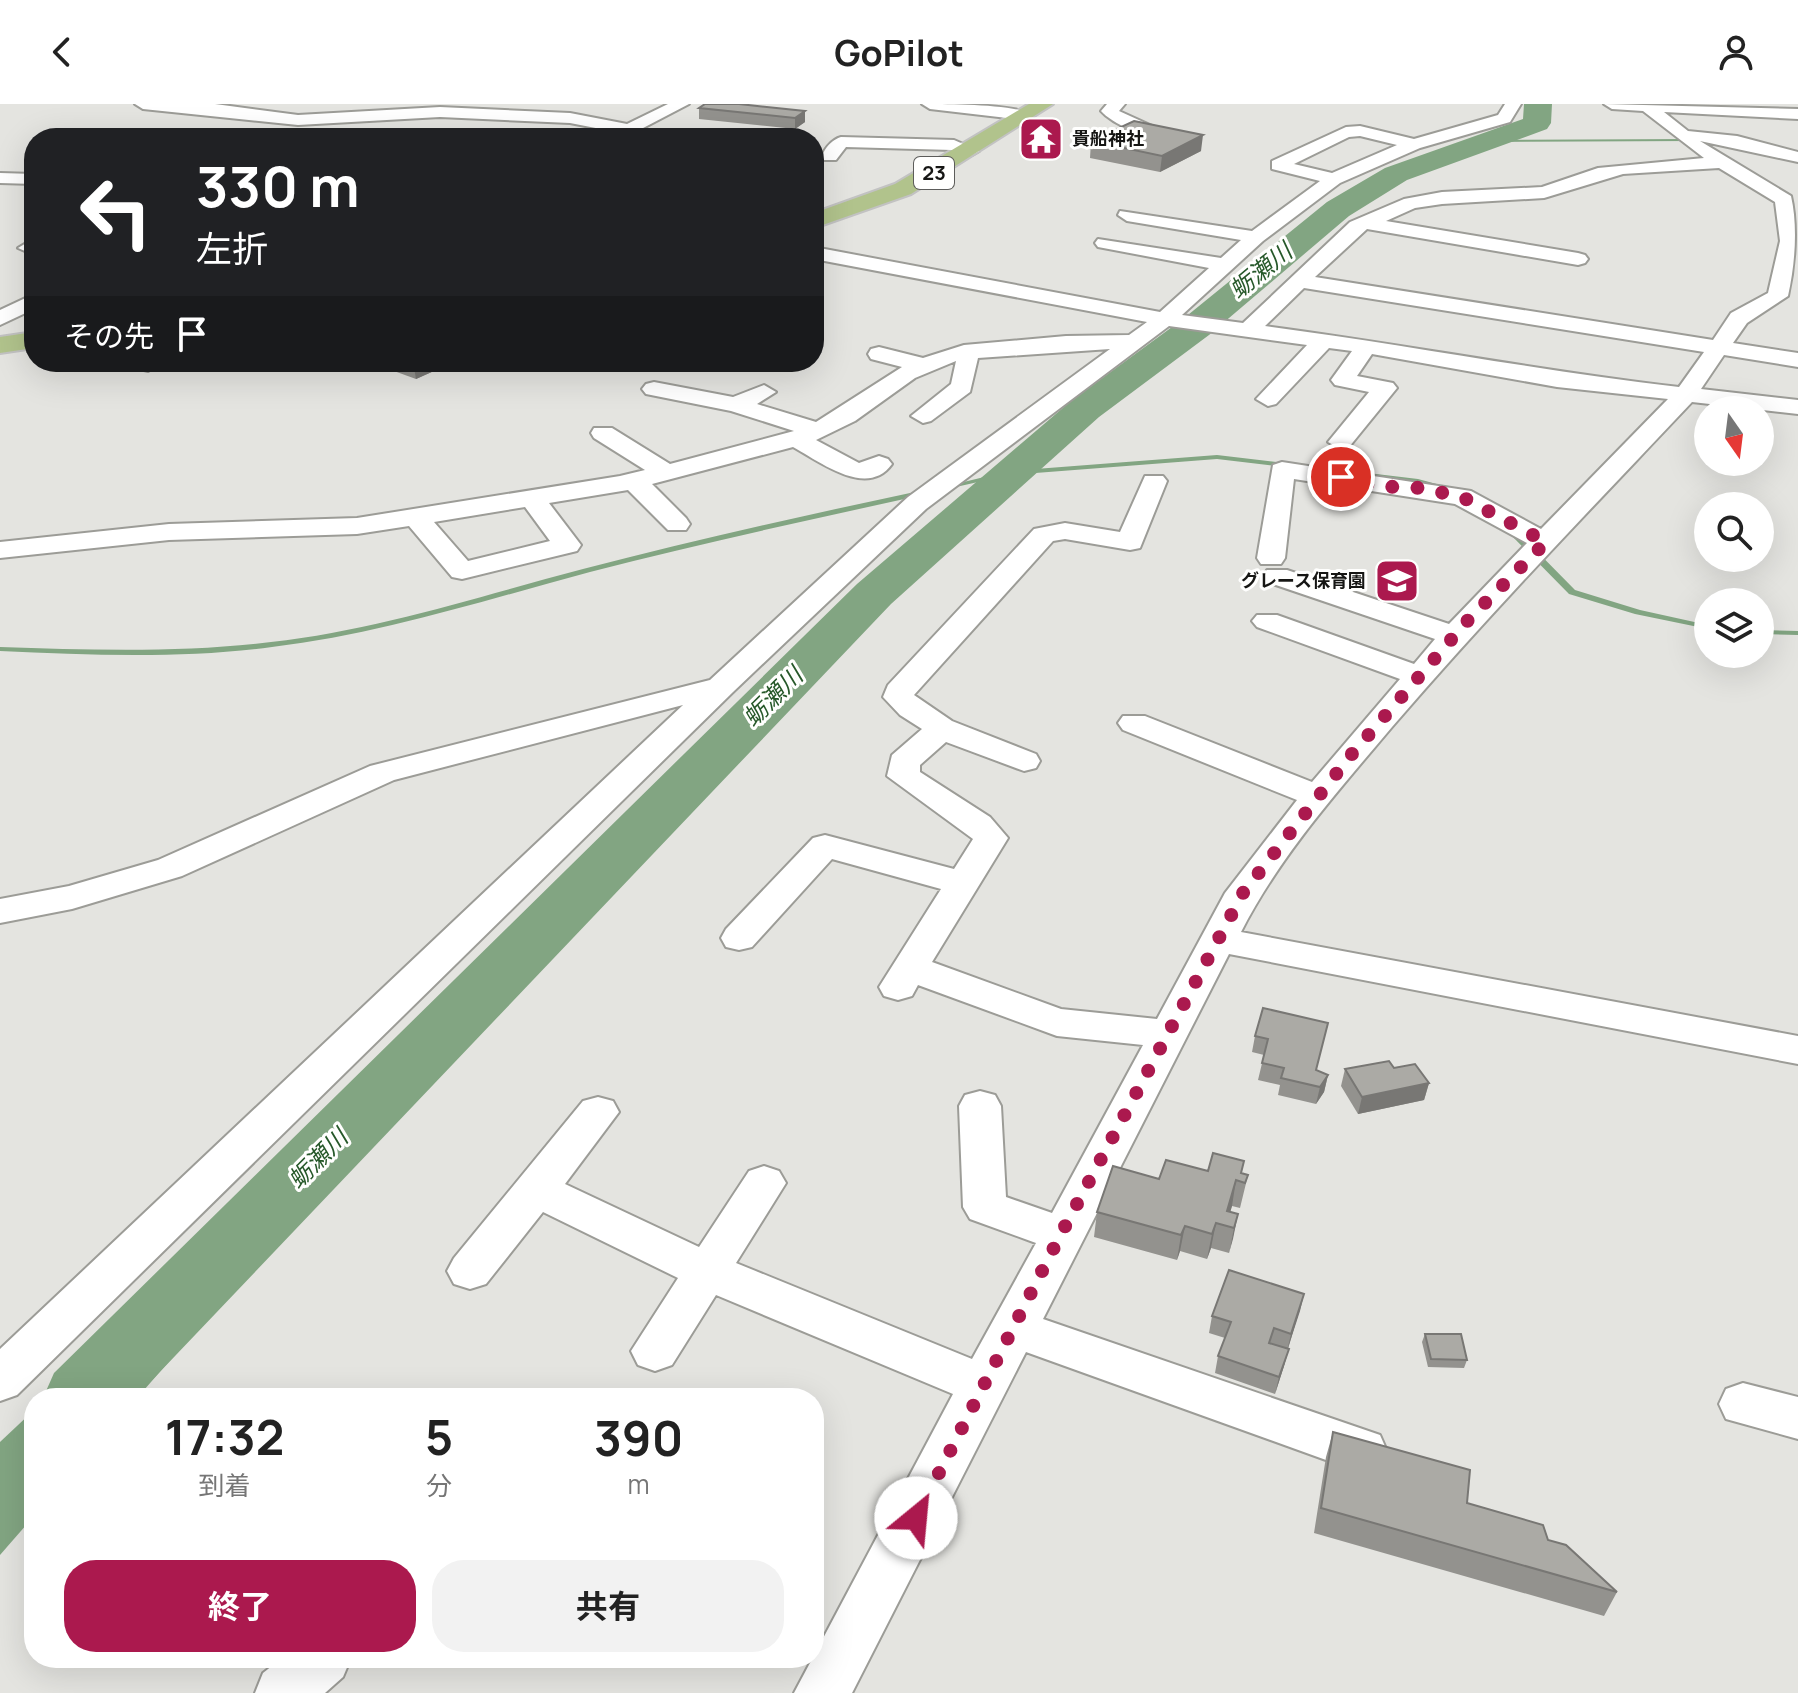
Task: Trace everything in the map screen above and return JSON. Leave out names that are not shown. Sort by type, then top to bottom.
[{"type":"main road","name":"23","points":[[824,217],[903,189],[946,130],[1034,110]]},
{"type":"main road","points":[[0,345],[24,341]]},
{"type":"street","points":[[143,104],[216,106],[298,120],[440,112],[570,118],[623,128]]},
{"type":"street","points":[[629,128],[649,111],[681,104]]},
{"type":"street","points":[[1117,104],[1109,111],[1114,115],[1164,135]]},
{"type":"street","points":[[1334,179],[1278,165],[1346,132],[1458,131],[1504,118],[1513,104]]},
{"type":"street","points":[[1612,104],[1798,114]]},
{"type":"street","points":[[830,156],[841,142],[946,130],[951,105],[1034,110]]},
{"type":"street","points":[[822,1693],[1243,893],[1318,796],[1454,636],[1684,397],[1739,318],[1778,296],[1792,264],[1784,200],[1686,138],[1645,105]]},
{"type":"street","points":[[1375,124],[1413,130]]},
{"type":"street","points":[[6,1365],[917,503],[1133,342],[1169,320],[1256,237],[1334,179],[1413,130]]},
{"type":"street","points":[[1686,138],[1737,141],[1798,157]]},
{"type":"street","points":[[1243,329],[1364,222],[1411,203],[1442,198],[1544,192],[1610,171],[1725,162]]},
{"type":"street","points":[[4,181],[24,180]]},
{"type":"street","points":[[1127,215],[1256,237]]},
{"type":"street","points":[[1146,234],[1164,221]]},
{"type":"street","points":[[1364,222],[1578,259]]},
{"type":"street","points":[[1105,243],[1225,265]]},
{"type":"street","points":[[824,255],[1169,320],[1366,346],[1557,380],[1684,397],[1798,407]]},
{"type":"street","points":[[1300,281],[1798,360]]},
{"type":"street","points":[[0,319],[24,306]]},
{"type":"street","points":[[1268,399],[1324,340]]},
{"type":"street","points":[[0,550],[169,532],[331,528],[634,481],[807,435],[847,416],[922,365],[974,345],[1133,342]]},
{"type":"street","points":[[963,417],[928,412],[962,387],[974,345]]},
{"type":"street","points":[[1340,442],[1385,388],[1343,380],[1366,346]]},
{"type":"street","points":[[879,354],[922,365]]},
{"type":"street","points":[[654,389],[736,405],[807,435],[869,468],[829,483]]},
{"type":"street","points":[[736,405],[764,392]]},
{"type":"street","points":[[603,433],[668,474]]},
{"type":"street","points":[[1454,636],[1274,567],[1282,470],[1341,477],[1372,486],[1421,488],[1462,497],[1546,542]]},
{"type":"street","points":[[634,481],[677,524]]},
{"type":"street","points":[[1024,761],[942,728],[909,708],[898,697],[899,692],[1044,535],[1065,531],[1130,542],[1154,481]]},
{"type":"street","points":[[416,517],[462,571],[567,545],[532,499]]},
{"type":"street","points":[[1267,621],[1420,676]]},
{"type":"street","points":[[0,911],[72,897],[170,868],[396,768],[722,685]]},
{"type":"street","points":[[1134,723],[1318,796]]},
{"type":"street","points":[[942,728],[904,762],[902,772],[911,784],[978,824],[991,838],[904,978],[1057,1022],[1167,1034]]},
{"type":"street","points":[[739,938],[825,846],[962,883]]},
{"type":"street","points":[[1218,940],[1798,1050]]},
{"type":"street","points":[[980,1106],[985,1207],[1061,1234]]},
{"type":"street","points":[[470,1271],[598,1112]]},
{"type":"street","points":[[655,1351],[764,1183]]},
{"type":"street","points":[[536,1189],[707,1271],[985,1386]]},
{"type":"street","points":[[1014,1328],[1362,1451]]},
{"type":"street","points":[[1743,1404],[1798,1418]]},
{"type":"street","points":[[283,1693],[312,1668]]},
{"type":"shaded area","points":[[195,1257],[242,1278],[146,1388],[57,1388]]},
{"type":"shaded area","points":[[24,1419],[24,1527],[0,1555],[0,1442]]},
{"type":"building","points":[[705,104],[805,111],[795,118],[699,108]]},
{"type":"building","points":[[1134,121],[1203,135],[1162,156],[1091,141]]},
{"type":"building","points":[[1033,130],[1051,132],[1046,137],[1028,135]]},
{"type":"building","points":[[1263,1008],[1328,1023],[1316,1070],[1328,1075],[1320,1087],[1281,1078],[1284,1068],[1262,1063],[1268,1039],[1255,1036]]},
{"type":"building","points":[[1389,1061],[1394,1068],[1415,1064],[1429,1083],[1362,1097],[1345,1069]]},
{"type":"building","points":[[1213,1153],[1244,1161],[1241,1173],[1248,1175],[1245,1183],[1236,1180],[1227,1211],[1238,1214],[1234,1228],[1216,1223],[1212,1234],[1185,1226],[1181,1235],[1097,1212],[1113,1166],[1159,1179],[1166,1160],[1208,1171]]},
{"type":"building","points":[[1229,1270],[1304,1294],[1291,1334],[1274,1328],[1269,1343],[1289,1349],[1279,1377],[1218,1356],[1231,1322],[1212,1316]]},
{"type":"building","points":[[1425,1334],[1461,1334],[1467,1360],[1431,1359]]},
{"type":"building","points":[[1333,1432],[1470,1470],[1467,1503],[1543,1525],[1548,1540],[1566,1545],[1617,1592],[1321,1508]]},
{"type":"waterway","name":"蛎瀬川","points":[[93,1388],[874,594],[1085,409],[1196,327],[1338,209],[1396,174],[1537,123],[1538,104]]},
{"type":"waterway","points":[[1493,141],[1691,140]]},
{"type":"waterway","points":[[947,487],[1009,473],[1217,457],[1418,481],[1466,493]]},
{"type":"waterway","points":[[0,649],[170,652],[312,639],[392,623],[672,549],[924,492]]},
{"type":"waterway","points":[[1511,530],[1572,592],[1638,612],[1694,624]]},
{"type":"waterway","points":[[1774,632],[1798,633]]},
{"type":"place","name":"貴船神社","points":[[1041,139]]},
{"type":"place","name":"グレース保育園","points":[[1397,581]]},
{"type":"route","points":[[916,1518],[1061,1234],[1243,893],[1351,755],[1470,618],[1546,542],[1462,497],[1421,488],[1372,486],[1341,477]]}]
